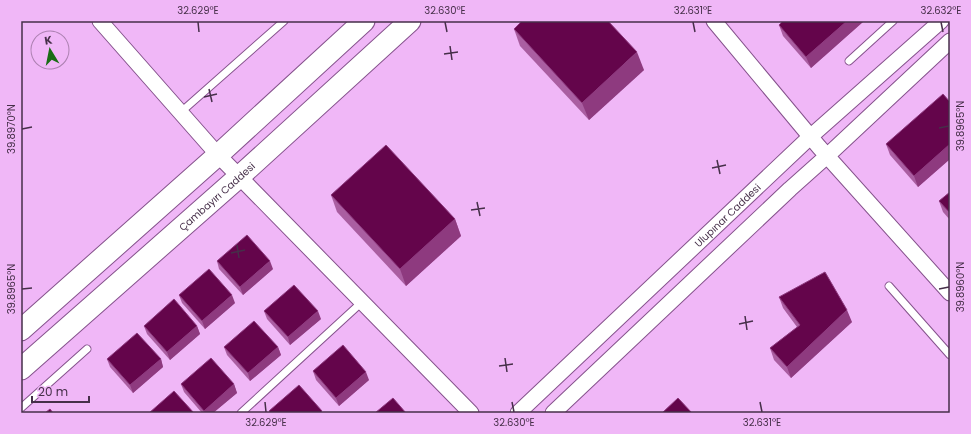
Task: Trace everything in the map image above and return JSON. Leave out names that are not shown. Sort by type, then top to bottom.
[{"type":"main road","points":[[21,330],[218,155],[364,21]]},
{"type":"main road","name":"Çambayırı Caddesi","points":[[21,369],[240,176],[410,21]]},
{"type":"street","points":[[100,21],[218,155],[471,413]]},
{"type":"street","points":[[714,21],[810,137],[950,294]]},
{"type":"street","name":"Ulupınar Caddesi","points":[[518,413],[810,137],[941,21]]},
{"type":"street","points":[[553,413],[790,189],[950,41]]},
{"type":"lane","points":[[181,112],[284,21]]},
{"type":"lane","points":[[849,61],[893,21]]},
{"type":"lane","points":[[889,286],[950,355]]},
{"type":"lane","points":[[241,413],[362,302]]},
{"type":"lane","points":[[21,408],[87,349]]},
{"type":"building","points":[[522,21],[608,21],[637,52],[582,103],[514,29]]},
{"type":"building","points":[[783,21],[847,21],[806,57],[779,25]]},
{"type":"building","points":[[943,94],[950,102],[950,144],[914,176],[886,144]]},
{"type":"building","points":[[386,145],[455,219],[400,269],[331,195]]},
{"type":"building","points":[[950,192],[950,213],[939,201]]},
{"type":"building","points":[[247,235],[270,261],[240,287],[217,261]]},
{"type":"building","points":[[209,269],[232,295],[202,321],[179,295]]},
{"type":"building","points":[[825,272],[847,310],[787,367],[770,348],[800,325],[779,297]]},
{"type":"building","points":[[294,285],[318,311],[288,337],[264,311]]},
{"type":"building","points":[[174,299],[197,326],[167,352],[144,326]]},
{"type":"building","points":[[254,321],[278,347],[248,373],[224,347]]},
{"type":"building","points":[[137,333],[161,359],[130,385],[107,359]]},
{"type":"building","points":[[343,345],[366,372],[336,398],[313,371]]},
{"type":"building","points":[[211,358],[234,384],[204,411],[181,384]]},
{"type":"building","points":[[299,385],[322,411],[320,413],[271,413],[269,411]]},
{"type":"building","points":[[174,391],[194,413],[149,413]]},
{"type":"building","points":[[393,398],[406,413],[375,413]]},
{"type":"building","points":[[678,398],[692,413],[662,413]]},
{"type":"building","points":[[50,409],[53,413],[45,413]]}]
